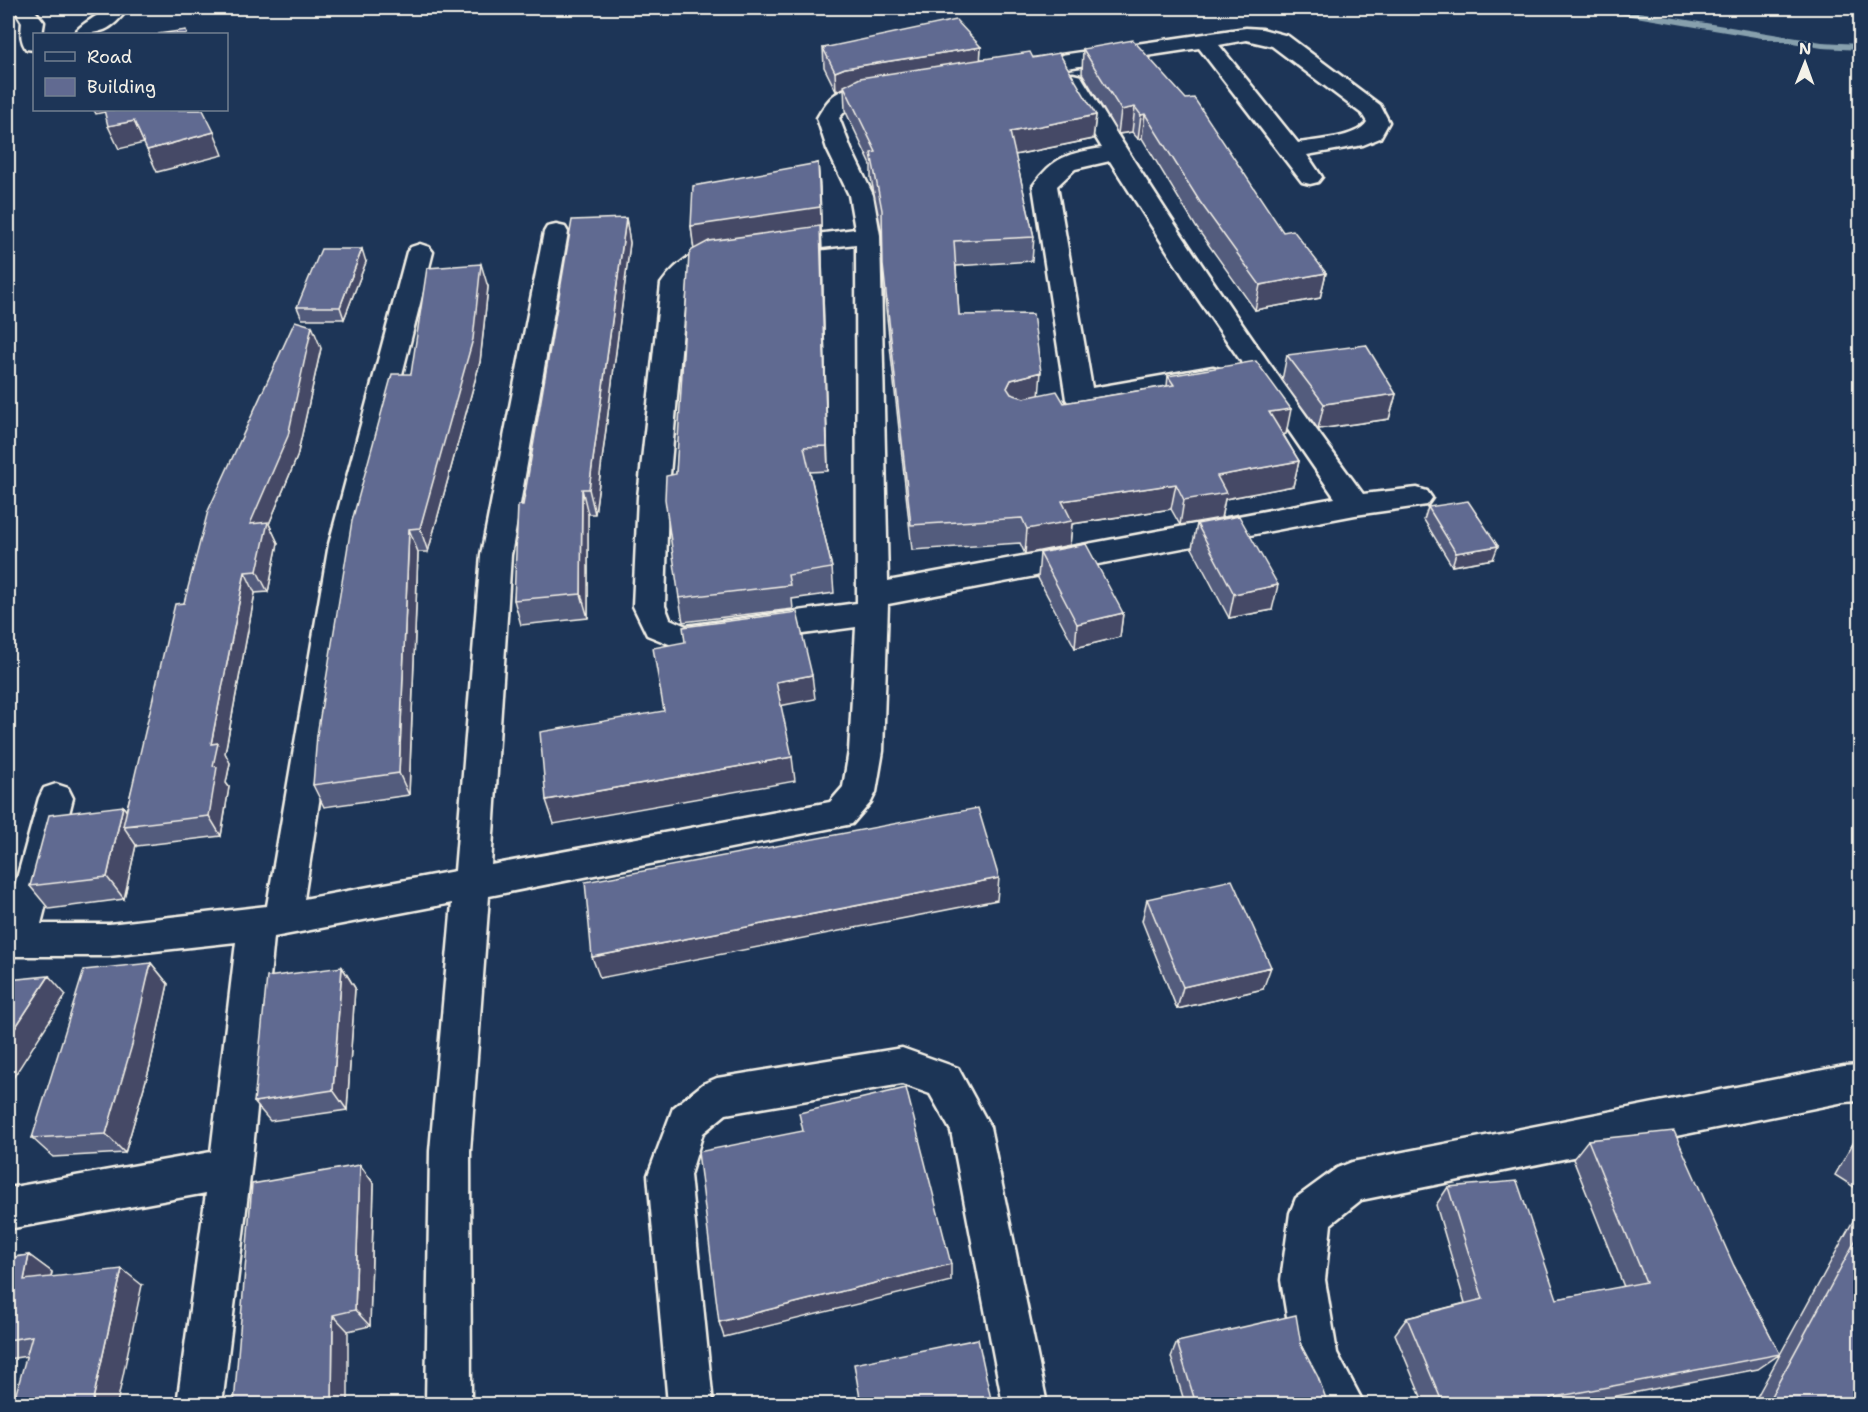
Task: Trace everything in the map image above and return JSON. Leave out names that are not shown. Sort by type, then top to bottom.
[{"type":"street","points":[[25,8],[33,22],[31,39],[33,42]]},
{"type":"street","points":[[86,33],[105,21],[118,8]]},
{"type":"street","points":[[1004,70],[1203,39],[1246,34],[1262,35],[1280,42],[1372,110],[1378,122],[1372,133],[1355,140],[1292,151]]},
{"type":"street","points":[[1203,39],[1310,177]]},
{"type":"street","points":[[1061,62],[1115,153],[1256,369],[1355,505]]},
{"type":"street","points":[[56,798],[13,940],[109,940],[270,921],[840,814],[859,792],[866,751],[873,604],[868,235],[861,195],[838,149],[828,118],[835,103],[854,94],[911,85]]},
{"type":"street","points":[[1115,153],[1072,161],[1054,170],[1045,186],[1069,401],[1256,369]]},
{"type":"street","points":[[449,1404],[450,1151],[496,555],[556,232]]},
{"type":"street","points":[[868,235],[706,256],[685,268],[674,284],[653,497],[649,606],[658,627],[684,638],[873,604],[1355,505],[1417,498]]},
{"type":"street","points":[[199,1404],[230,1169],[270,921],[344,544],[420,252]]},
{"type":"street","points":[[690,1404],[669,1175],[687,1121],[717,1097],[902,1066],[944,1080],[970,1127],[1025,1404]]},
{"type":"street","points":[[1341,1404],[1316,1359],[1303,1280],[1311,1213],[1352,1182],[1844,1084],[1860,1083]]},
{"type":"street","points":[[8,1208],[230,1169]]},
{"type":"building","points":[[956,20],[981,47],[845,68],[835,72],[823,48]]},
{"type":"building","points":[[186,30],[187,33],[165,33]]},
{"type":"building","points":[[1133,40],[1186,99],[1194,98],[1283,232],[1293,230],[1326,273],[1260,285],[1200,202],[1145,114],[1141,115],[1135,107],[1121,110],[1083,49]]},
{"type":"building","points":[[1030,52],[1033,58],[1059,53],[1096,115],[1010,132],[1034,237],[954,241],[959,315],[1033,314],[1041,372],[1011,380],[1007,388],[1011,394],[1024,398],[1057,391],[1064,403],[1174,385],[1168,376],[1256,361],[1291,409],[1269,412],[1299,461],[1217,476],[1226,493],[1184,500],[1176,484],[1062,501],[1072,521],[1027,529],[1022,518],[911,525],[883,265],[882,210],[871,153],[876,152],[844,86],[860,78]]},
{"type":"building","points":[[104,111],[204,111],[214,132],[147,150],[134,121],[108,126]]},
{"type":"building","points":[[818,163],[820,207],[691,226],[693,186]]},
{"type":"building","points":[[626,218],[589,489],[582,489],[581,594],[514,600],[518,505],[523,505],[572,220]]},
{"type":"building","points":[[820,226],[827,446],[804,447],[832,568],[788,575],[790,585],[679,598],[665,499],[666,476],[676,474],[689,254],[709,241]]},
{"type":"building","points":[[321,249],[362,249],[340,307],[297,307]]},
{"type":"building","points":[[481,264],[473,339],[420,528],[409,529],[399,773],[313,785],[317,735],[352,521],[392,374],[411,374],[427,268]]},
{"type":"building","points":[[295,321],[312,326],[288,436],[250,524],[268,522],[257,571],[245,572],[211,744],[218,743],[213,766],[217,767],[209,816],[123,826],[175,604],[184,603],[208,511]]},
{"type":"building","points":[[1366,345],[1396,394],[1324,404],[1287,355]]},
{"type":"building","points":[[1468,501],[1498,546],[1456,553],[1428,507]]},
{"type":"building","points":[[1239,516],[1278,585],[1234,594],[1197,524]]},
{"type":"building","points":[[1086,544],[1123,613],[1077,624],[1040,553]]},
{"type":"building","points":[[797,612],[812,675],[776,682],[792,757],[546,800],[540,732],[664,711],[653,648],[685,642],[683,627]]},
{"type":"building","points":[[123,806],[107,877],[30,886],[49,815]]},
{"type":"building","points":[[978,808],[999,878],[592,957],[585,882]]},
{"type":"building","points":[[1232,880],[1271,967],[1183,987],[1147,899]]},
{"type":"building","points":[[151,963],[132,1045],[106,1134],[32,1138],[84,970]]},
{"type":"building","points":[[342,967],[333,1090],[254,1102],[267,977]]},
{"type":"building","points":[[49,976],[8,1039],[8,980]]},
{"type":"building","points":[[906,1088],[951,1264],[719,1322],[698,1152],[803,1131],[799,1113]]},
{"type":"building","points":[[1674,1131],[1734,1266],[1780,1354],[1550,1398],[1553,1404],[1443,1404],[1407,1318],[1483,1299],[1448,1187],[1517,1181],[1557,1299],[1646,1282],[1588,1140]]},
{"type":"building","points":[[360,1165],[355,1310],[333,1315],[332,1404],[234,1404],[252,1184]]},
{"type":"building","points":[[1860,1232],[1860,1404],[1779,1404],[1770,1398]]},
{"type":"building","points":[[29,1255],[24,1280],[122,1269],[92,1404],[13,1404],[32,1336],[8,1340],[8,1258]]},
{"type":"building","points":[[1296,1315],[1301,1345],[1318,1377],[1328,1404],[1196,1404],[1177,1342]]},
{"type":"building","points":[[978,1339],[992,1404],[861,1404],[854,1364]]},
{"type":"waterway","points":[[1600,8],[1822,45],[1860,47]]}]
